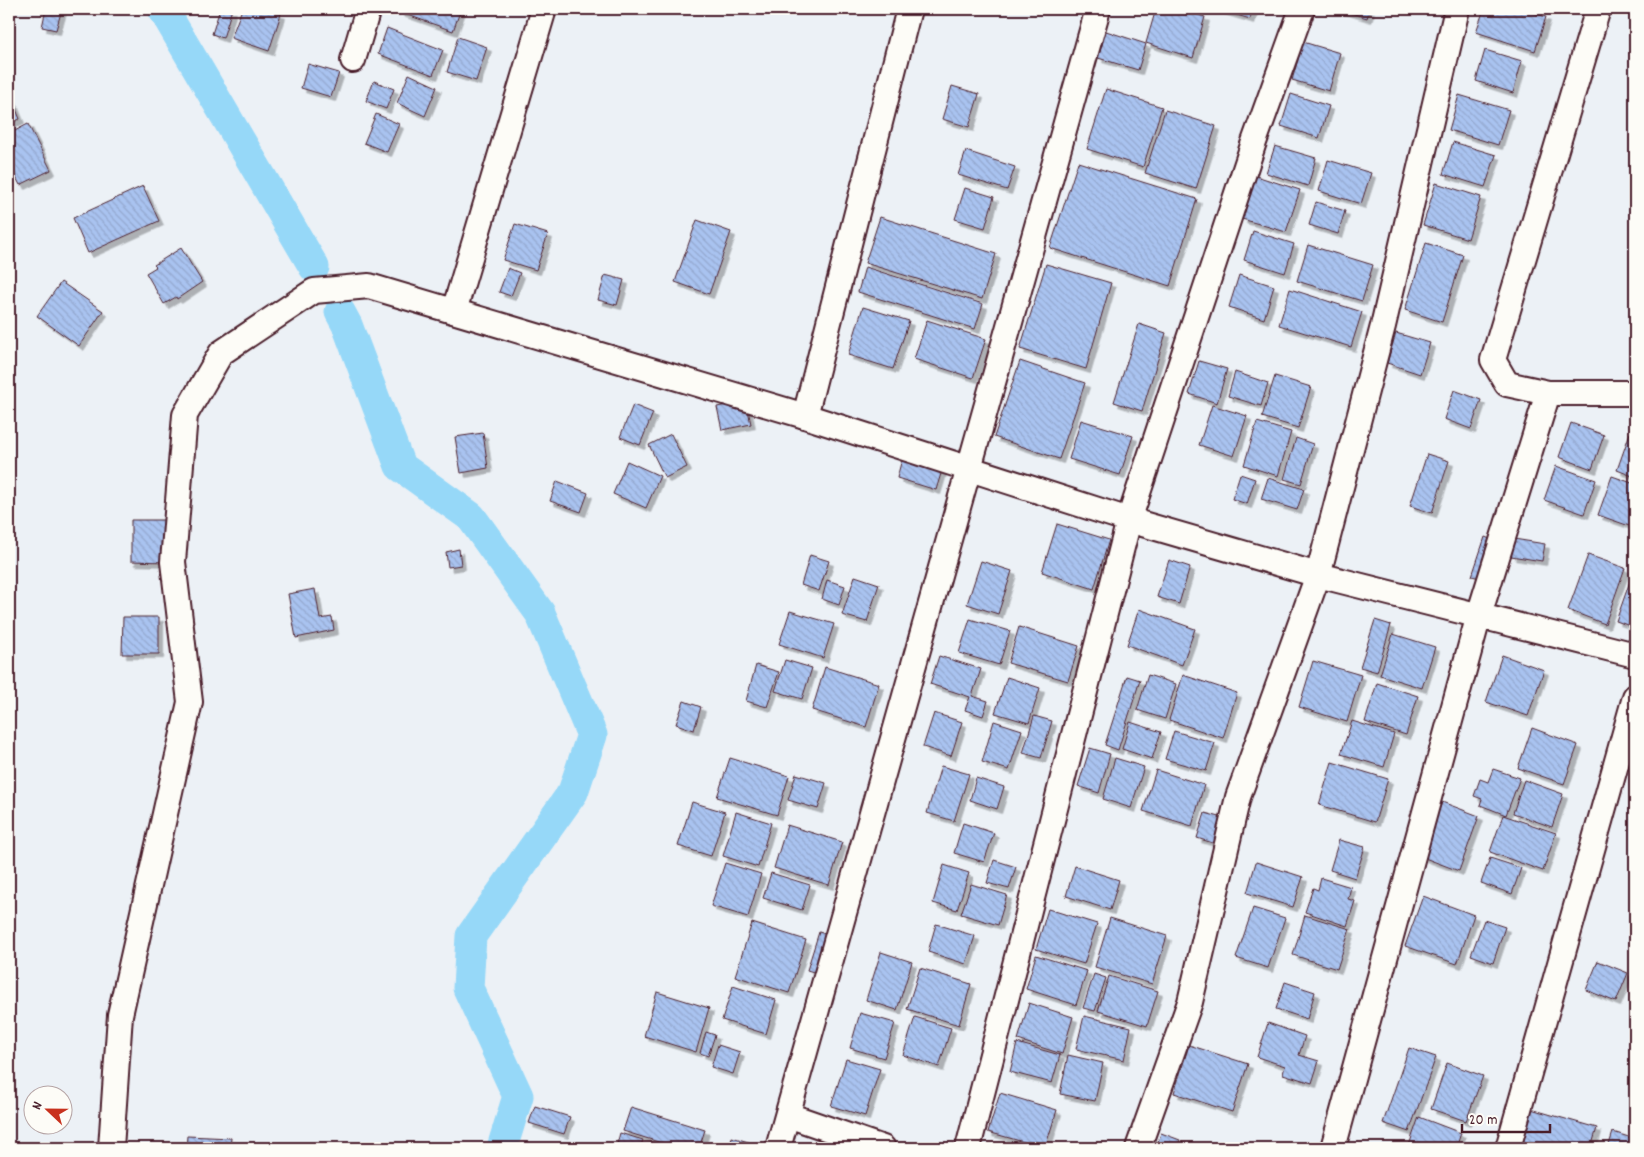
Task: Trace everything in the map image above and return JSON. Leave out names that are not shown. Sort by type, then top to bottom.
[{"type":"street","points":[[353,60],[368,9]]},
{"type":"street","points":[[454,312],[544,9]]},
{"type":"street","points":[[805,416],[909,9]]},
{"type":"street","points":[[778,1148],[1098,9]]},
{"type":"street","points":[[968,1148],[1129,520],[1253,145],[1302,9]]},
{"type":"street","points":[[1138,1148],[1190,1002],[1238,797],[1318,575],[1383,326],[1457,9]]},
{"type":"street","points":[[1598,9],[1493,360],[1507,384],[1548,393],[1635,393]]},
{"type":"street","points":[[111,1148],[120,1015],[190,702],[173,562],[185,415],[221,354],[314,291],[369,286],[805,416],[1129,520],[1318,575],[1479,614],[1635,655]]},
{"type":"street","points":[[1332,1148],[1479,614],[1548,393]]},
{"type":"street","points":[[1508,1148],[1635,697]]},
{"type":"street","points":[[788,1115],[883,1148]]},
{"type":"building","points":[[46,9],[62,9],[56,30],[42,27]]},
{"type":"building","points":[[220,9],[232,9],[223,38],[212,34]]},
{"type":"building","points":[[242,9],[264,9],[281,14],[269,51],[231,38]]},
{"type":"building","points":[[400,9],[461,9],[453,31],[399,12]]},
{"type":"building","points":[[1156,9],[1179,9],[1205,17],[1193,58],[1146,43]]},
{"type":"building","points":[[1217,9],[1253,9],[1250,19]]},
{"type":"building","points":[[1338,9],[1370,9],[1367,18]]},
{"type":"building","points":[[1484,9],[1520,9],[1546,17],[1535,51],[1476,32]]},
{"type":"building","points":[[387,28],[443,50],[433,75],[378,54]]},
{"type":"building","points":[[1106,31],[1146,44],[1138,70],[1098,58]]},
{"type":"building","points":[[458,37],[487,47],[476,81],[447,72]]},
{"type":"building","points":[[1303,42],[1340,53],[1329,91],[1292,80]]},
{"type":"building","points":[[1485,50],[1522,61],[1513,93],[1476,81]]},
{"type":"building","points":[[308,64],[339,73],[331,97],[301,88]]},
{"type":"building","points":[[409,74],[437,87],[425,116],[397,103]]},
{"type":"building","points":[[374,81],[394,89],[386,109],[366,101]]},
{"type":"building","points":[[952,86],[979,94],[969,127],[942,119]]},
{"type":"building","points":[[1106,89],[1162,107],[1143,167],[1087,149]]},
{"type":"building","points":[[9,92],[20,119],[9,124]]},
{"type":"building","points":[[1291,94],[1329,106],[1319,138],[1281,126]]},
{"type":"building","points":[[1459,95],[1509,110],[1498,145],[1449,130]]},
{"type":"building","points":[[1165,110],[1216,126],[1196,189],[1145,173]]},
{"type":"building","points":[[376,114],[399,124],[387,152],[364,143]]},
{"type":"building","points":[[28,124],[51,170],[20,185],[9,164],[9,134]]},
{"type":"building","points":[[1453,142],[1496,155],[1485,187],[1443,174]]},
{"type":"building","points":[[1275,146],[1316,158],[1308,186],[1266,173]]},
{"type":"building","points":[[966,151],[1015,167],[1007,190],[958,175]]},
{"type":"building","points":[[1328,160],[1371,173],[1361,204],[1319,191]]},
{"type":"building","points":[[1078,162],[1197,199],[1170,286],[1050,248]]},
{"type":"building","points":[[1256,176],[1300,190],[1286,232],[1242,219]]},
{"type":"building","points":[[1436,183],[1481,197],[1468,239],[1423,225]]},
{"type":"building","points":[[143,186],[159,221],[88,253],[73,218]]},
{"type":"building","points":[[965,188],[994,197],[985,228],[955,219]]},
{"type":"building","points":[[1316,202],[1345,211],[1338,234],[1309,225]]},
{"type":"building","points":[[880,217],[996,254],[982,299],[865,263]]},
{"type":"building","points":[[697,220],[731,232],[709,294],[675,282]]},
{"type":"building","points":[[515,224],[548,234],[536,270],[503,260]]},
{"type":"building","points":[[1253,231],[1294,244],[1285,273],[1244,260]]},
{"type":"building","points":[[1426,243],[1463,255],[1442,322],[1405,310]]},
{"type":"building","points":[[1308,245],[1373,265],[1362,301],[1297,281]]},
{"type":"building","points":[[181,248],[202,282],[177,299],[176,297],[164,304],[146,273],[156,267],[154,265]]},
{"type":"building","points":[[1046,264],[1111,283],[1086,369],[1020,349]]},
{"type":"building","points":[[865,267],[983,304],[975,329],[858,292]]},
{"type":"building","points":[[508,268],[520,273],[511,296],[499,292]]},
{"type":"building","points":[[605,275],[624,280],[617,305],[598,300]]},
{"type":"building","points":[[1239,275],[1274,286],[1264,319],[1229,307]]},
{"type":"building","points":[[61,282],[103,311],[79,346],[37,316]]},
{"type":"building","points":[[1290,289],[1362,312],[1351,347],[1279,325]]},
{"type":"building","points":[[863,307],[909,321],[893,369],[848,355]]},
{"type":"building","points":[[927,320],[986,339],[973,378],[914,359]]},
{"type":"building","points":[[1139,324],[1166,333],[1142,411],[1114,402]]},
{"type":"building","points":[[1396,333],[1430,343],[1420,374],[1387,363]]},
{"type":"building","points":[[1020,361],[1085,383],[1059,459],[994,437]]},
{"type":"building","points":[[1199,361],[1227,369],[1217,403],[1189,394]]},
{"type":"building","points":[[1235,372],[1268,383],[1261,406],[1228,396]]},
{"type":"building","points":[[1275,376],[1311,387],[1298,428],[1262,417]]},
{"type":"building","points":[[1454,390],[1481,400],[1471,429],[1444,419]]},
{"type":"building","points":[[746,401],[751,424],[722,430],[717,407]]},
{"type":"building","points":[[633,405],[653,413],[640,445],[620,437]]},
{"type":"building","points":[[1212,405],[1247,416],[1234,456],[1199,445]]},
{"type":"building","points":[[1081,420],[1133,436],[1120,475],[1069,459]]},
{"type":"building","points":[[1257,422],[1291,432],[1278,476],[1244,465]]},
{"type":"building","points":[[1571,423],[1604,435],[1592,469],[1559,457]]},
{"type":"building","points":[[483,433],[488,468],[461,473],[455,437]]},
{"type":"building","points":[[1630,433],[1635,435],[1635,477],[1617,470]]},
{"type":"building","points":[[671,434],[687,467],[665,478],[649,445]]},
{"type":"building","points":[[1296,438],[1313,444],[1301,484],[1284,479]]},
{"type":"building","points":[[1427,454],[1449,461],[1432,513],[1410,506]]},
{"type":"building","points":[[903,455],[943,467],[936,490],[897,478]]},
{"type":"building","points":[[627,461],[660,476],[646,508],[613,494]]},
{"type":"building","points":[[1556,466],[1596,480],[1584,514],[1544,500]]},
{"type":"building","points":[[1240,474],[1255,479],[1247,504],[1232,499]]},
{"type":"building","points":[[1612,476],[1635,484],[1635,528],[1598,515]]},
{"type":"building","points":[[1268,478],[1304,489],[1297,510],[1261,499]]},
{"type":"building","points":[[557,481],[588,493],[581,512],[550,501]]},
{"type":"building","points":[[131,520],[165,520],[165,562],[131,561]]},
{"type":"building","points":[[1057,524],[1109,540],[1094,589],[1042,572]]},
{"type":"building","points":[[1485,537],[1495,541],[1483,579],[1472,576]]},
{"type":"building","points":[[1514,539],[1545,544],[1542,561],[1511,556]]},
{"type":"building","points":[[459,549],[461,565],[448,567],[446,552]]},
{"type":"building","points":[[810,555],[829,561],[819,591],[801,585]]},
{"type":"building","points":[[1588,555],[1625,568],[1605,624],[1568,610]]},
{"type":"building","points":[[1169,560],[1190,567],[1179,604],[1157,597]]},
{"type":"building","points":[[981,561],[1012,571],[998,614],[967,604]]},
{"type":"building","points":[[1635,567],[1635,619],[1633,627],[1616,621]]},
{"type":"building","points":[[855,576],[879,584],[867,622],[842,615]]},
{"type":"building","points":[[827,580],[845,586],[839,605],[822,599]]},
{"type":"building","points":[[315,589],[320,619],[332,617],[334,630],[296,638],[288,594]]},
{"type":"building","points":[[1139,609],[1195,629],[1182,665],[1127,645]]},
{"type":"building","points":[[790,611],[834,624],[823,658],[779,644]]},
{"type":"building","points":[[123,617],[159,617],[159,654],[122,654]]},
{"type":"building","points":[[970,619],[1010,631],[999,665],[959,653]]},
{"type":"building","points":[[1375,620],[1391,625],[1377,672],[1360,667]]},
{"type":"building","points":[[1019,627],[1079,646],[1068,681],[1008,663]]},
{"type":"building","points":[[1393,634],[1435,647],[1422,688],[1380,675]]},
{"type":"building","points":[[1502,655],[1544,670],[1528,716],[1486,702]]},
{"type":"building","points":[[939,656],[981,669],[972,696],[988,701],[983,716],[965,710],[970,697],[930,684]]},
{"type":"building","points":[[785,660],[812,668],[802,699],[775,691]]},
{"type":"building","points":[[1313,661],[1361,675],[1347,722],[1299,707]]},
{"type":"building","points":[[756,665],[779,672],[767,707],[746,701]]},
{"type":"building","points":[[825,667],[879,684],[866,727],[812,710]]},
{"type":"building","points":[[1148,675],[1176,684],[1165,719],[1137,710]]},
{"type":"building","points":[[1183,675],[1237,693],[1223,738],[1169,720]]},
{"type":"building","points":[[1127,676],[1140,680],[1118,750],[1105,745]]},
{"type":"building","points":[[1007,677],[1040,688],[1029,723],[995,713]]},
{"type":"building","points":[[1377,683],[1418,696],[1406,735],[1365,722]]},
{"type":"building","points":[[684,701],[701,707],[694,730],[676,724]]},
{"type":"building","points":[[934,713],[962,722],[951,756],[923,747]]},
{"type":"building","points":[[1034,716],[1052,721],[1041,758],[1023,753]]},
{"type":"building","points":[[994,721],[1022,730],[1009,770],[982,762]]},
{"type":"building","points":[[1352,721],[1394,734],[1384,767],[1341,754]]},
{"type":"building","points":[[1130,722],[1161,732],[1152,759],[1122,749]]},
{"type":"building","points":[[1532,728],[1578,745],[1564,784],[1518,768]]},
{"type":"building","points":[[1174,731],[1215,743],[1206,771],[1165,759]]},
{"type":"building","points":[[1090,748],[1110,754],[1099,793],[1078,786]]},
{"type":"building","points":[[730,758],[789,776],[777,815],[717,797]]},
{"type":"building","points":[[1115,758],[1144,767],[1131,808],[1103,799]]},
{"type":"building","points":[[1332,762],[1388,779],[1375,822],[1319,805]]},
{"type":"building","points":[[941,766],[969,774],[954,821],[927,813]]},
{"type":"building","points":[[1493,769],[1520,778],[1506,815],[1480,805],[1482,799],[1474,796],[1480,779],[1488,782]]},
{"type":"building","points":[[1156,770],[1204,785],[1192,826],[1143,811]]},
{"type":"building","points":[[796,774],[826,783],[818,809],[788,800]]},
{"type":"building","points":[[976,778],[1004,787],[997,809],[970,800]]},
{"type":"building","points":[[1524,780],[1563,794],[1552,827],[1513,813]]},
{"type":"building","points":[[692,802],[725,812],[711,856],[678,846]]},
{"type":"building","points":[[1442,802],[1479,816],[1459,871],[1422,857]]},
{"type":"building","points":[[736,812],[771,823],[758,867],[723,856]]},
{"type":"building","points":[[1205,813],[1227,819],[1219,845],[1197,838]]},
{"type":"building","points":[[1503,815],[1556,833],[1543,871],[1490,852]]},
{"type":"building","points":[[963,823],[994,833],[984,862],[954,853]]},
{"type":"building","points":[[787,825],[842,842],[829,885],[774,868]]},
{"type":"building","points":[[1339,840],[1365,847],[1355,878],[1330,870]]},
{"type":"building","points":[[1490,858],[1521,868],[1512,894],[1481,883]]},
{"type":"building","points":[[994,860],[1016,867],[1009,889],[987,883]]},
{"type":"building","points":[[1256,862],[1303,877],[1293,907],[1247,893]]},
{"type":"building","points":[[725,863],[761,874],[748,917],[711,906]]},
{"type":"building","points":[[944,865],[969,873],[957,910],[933,903]]},
{"type":"building","points":[[1075,866],[1119,880],[1110,910],[1066,896]]},
{"type":"building","points":[[771,873],[810,885],[802,910],[763,898]]},
{"type":"building","points":[[1321,878],[1351,887],[1348,899],[1355,901],[1347,926],[1305,912],[1313,888],[1318,890]]},
{"type":"building","points":[[971,884],[1007,895],[998,925],[961,914]]},
{"type":"building","points":[[1423,896],[1474,915],[1457,964],[1405,946]]},
{"type":"building","points":[[1253,908],[1285,918],[1268,968],[1236,958]]},
{"type":"building","points":[[1048,909],[1097,924],[1084,964],[1036,949]]},
{"type":"building","points":[[1305,915],[1350,929],[1337,969],[1293,955]]},
{"type":"building","points":[[1110,918],[1167,936],[1152,984],[1095,967]]},
{"type":"building","points":[[1484,920],[1505,927],[1493,963],[1471,955]]},
{"type":"building","points":[[752,923],[806,940],[789,993],[735,976]]},
{"type":"building","points":[[936,924],[975,936],[966,964],[928,952]]},
{"type":"building","points":[[819,932],[832,936],[820,974],[807,970]]},
{"type":"building","points":[[881,952],[912,962],[897,1010],[866,1000]]},
{"type":"building","points":[[1036,955],[1087,971],[1076,1005],[1026,989]]},
{"type":"building","points":[[1598,961],[1628,973],[1616,1002],[1586,990]]},
{"type":"building","points":[[920,968],[971,984],[959,1025],[907,1009]]},
{"type":"building","points":[[1094,974],[1106,978],[1095,1011],[1083,1008]]},
{"type":"building","points":[[1109,976],[1158,991],[1147,1026],[1098,1011]]},
{"type":"building","points":[[1285,982],[1315,992],[1307,1019],[1276,1009]]},
{"type":"building","points":[[733,986],[776,1000],[766,1034],[722,1020]]},
{"type":"building","points":[[657,992],[709,1008],[696,1052],[644,1036]]},
{"type":"building","points":[[1029,1003],[1073,1017],[1062,1054],[1018,1040]]},
{"type":"building","points":[[860,1013],[895,1023],[884,1058],[850,1048]]},
{"type":"building","points":[[1084,1016],[1131,1027],[1124,1060],[1076,1049]]},
{"type":"building","points":[[915,1017],[951,1028],[939,1067],[903,1055]]},
{"type":"building","points":[[1268,1023],[1305,1036],[1299,1055],[1319,1061],[1312,1083],[1283,1074],[1285,1066],[1257,1057]]},
{"type":"building","points":[[706,1032],[715,1035],[708,1056],[700,1053]]},
{"type":"building","points":[[1017,1043],[1060,1055],[1052,1083],[1010,1072]]},
{"type":"building","points":[[718,1045],[740,1052],[733,1074],[711,1067]]},
{"type":"building","points":[[1189,1045],[1248,1064],[1232,1112],[1174,1093]]},
{"type":"building","points":[[1409,1048],[1436,1057],[1409,1132],[1383,1123]]},
{"type":"building","points":[[1068,1055],[1103,1063],[1095,1101],[1060,1094]]},
{"type":"building","points":[[846,1059],[880,1069],[865,1116],[831,1106]]},
{"type":"building","points":[[1447,1063],[1483,1076],[1466,1121],[1431,1109]]},
{"type":"building","points":[[1000,1093],[1057,1110],[1045,1148],[988,1132]]},
{"type":"building","points":[[535,1106],[570,1117],[564,1134],[529,1123]]},
{"type":"building","points":[[631,1107],[705,1130],[699,1148],[678,1148],[623,1131]]},
{"type":"building","points":[[1531,1109],[1597,1128],[1591,1148],[1519,1148]]},
{"type":"building","points":[[1419,1117],[1461,1133],[1456,1148],[1408,1148]]},
{"type":"building","points":[[1613,1132],[1635,1139],[1635,1148],[1608,1148]]},
{"type":"building","points":[[620,1133],[643,1140],[640,1148],[631,1148],[617,1144]]},
{"type":"building","points":[[1161,1133],[1180,1140],[1177,1148],[1156,1148]]},
{"type":"building","points":[[187,1136],[231,1138],[230,1148],[186,1148]]},
{"type":"building","points":[[732,1137],[758,1145],[757,1148],[729,1148]]},
{"type":"building","points":[[651,1143],[666,1148],[650,1148]]},
{"type":"waterway","points":[[163,9],[314,267]]},
{"type":"waterway","points":[[340,312],[347,325],[400,466],[471,517],[540,613],[592,735],[573,792],[471,936],[468,988],[518,1096],[502,1148]]}]
